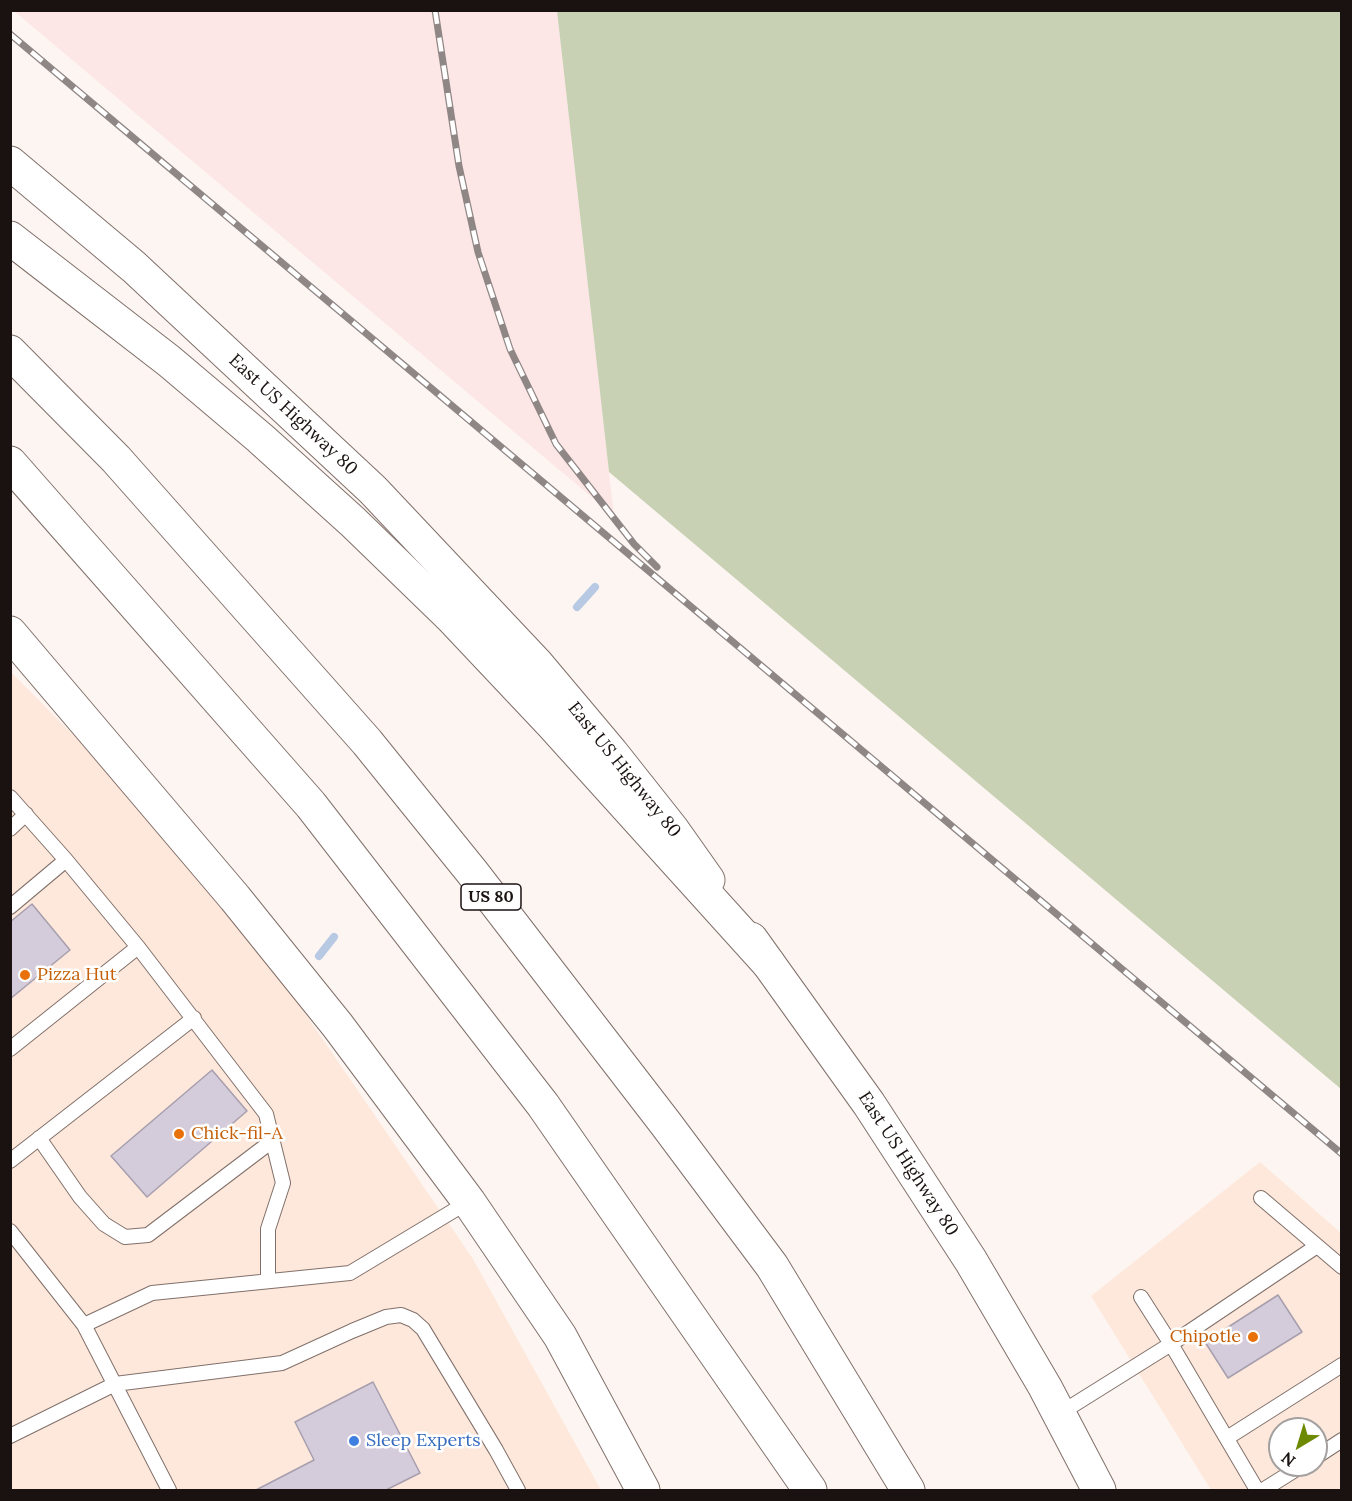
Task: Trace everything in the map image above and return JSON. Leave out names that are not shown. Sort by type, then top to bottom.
[{"type":"main road","name":"East US Highway 80","points":[[10,163],[134,267],[373,490],[537,664],[618,761],[672,829],[869,1104],[945,1221],[1028,1358],[1099,1491]]},
{"type":"main road","points":[[10,238],[169,361],[260,438],[353,522],[452,618],[552,724],[768,963]]},
{"type":"main road","name":"US 80","points":[[10,352],[140,486],[367,742],[472,872],[772,1266],[908,1491]]},
{"type":"main road","points":[[10,463],[311,805],[543,1105],[810,1491]]},
{"type":"main road","points":[[10,633],[235,898],[338,1026],[469,1202],[560,1336],[643,1491]]},
{"type":"lane","points":[[10,797],[138,947],[266,1114],[283,1183],[268,1229],[268,1281]]},
{"type":"lane","points":[[10,829],[26,814]]},
{"type":"lane","points":[[10,907],[66,860]]},
{"type":"lane","points":[[10,1049],[138,947]]},
{"type":"lane","points":[[10,1161],[194,1018]]},
{"type":"lane","points":[[39,1138],[80,1197],[104,1224],[125,1237],[148,1235],[272,1141]]},
{"type":"lane","points":[[1261,1198],[1341,1267]]},
{"type":"lane","points":[[84,1325],[152,1293],[350,1273],[469,1202]]},
{"type":"lane","points":[[10,1231],[84,1325],[169,1491]]},
{"type":"lane","points":[[1059,1414],[1171,1344],[1317,1245]]},
{"type":"lane","points":[[1142,1297],[1257,1491]]},
{"type":"lane","points":[[10,1436],[115,1384],[282,1363],[386,1317],[401,1316],[412,1320],[423,1329],[518,1491]]},
{"type":"lane","points":[[1227,1438],[1341,1365]]},
{"type":"lane","points":[[1328,1449],[1341,1440]]},
{"type":"lane","points":[[1263,1491],[1285,1477]]},
{"type":"shaded area","points":[[14,11],[557,11],[614,516]]},
{"type":"shaded area","points":[[10,671],[91,753],[287,987],[473,1259],[601,1490],[11,1490]]},
{"type":"shaded area","points":[[1260,1162],[1341,1233],[1341,1490],[1211,1490],[1091,1296]]},
{"type":"green space","points":[[557,11],[1341,11],[1341,1089],[609,472]]},
{"type":"building","name":"Pizza Hut","points":[[32,904],[70,950],[10,999],[10,922]]},
{"type":"building","name":"Chick-fil-A","points":[[212,1070],[247,1111],[147,1197],[111,1156]]},
{"type":"building","name":"Chipotle","points":[[1278,1295],[1302,1332],[1228,1378],[1205,1342]]},
{"type":"building","name":"Sleep Experts","points":[[373,1382],[420,1473],[386,1490],[256,1490],[314,1460],[295,1422]]},
{"type":"waterway","points":[[577,607],[595,587]]},
{"type":"waterway","points":[[319,956],[334,937]]},
{"type":"railway","points":[[435,10],[459,166],[478,252],[510,349],[556,444],[634,544],[657,567]]},
{"type":"railway","points":[[10,34],[1342,1154]]},
{"type":"place","name":"Pizza Hut","points":[[25,975]]},
{"type":"place","name":"Chick-fil-A","points":[[179,1134]]},
{"type":"place","name":"Chipotle","points":[[1253,1337]]},
{"type":"place","name":"Sleep Experts","points":[[354,1441]]}]
